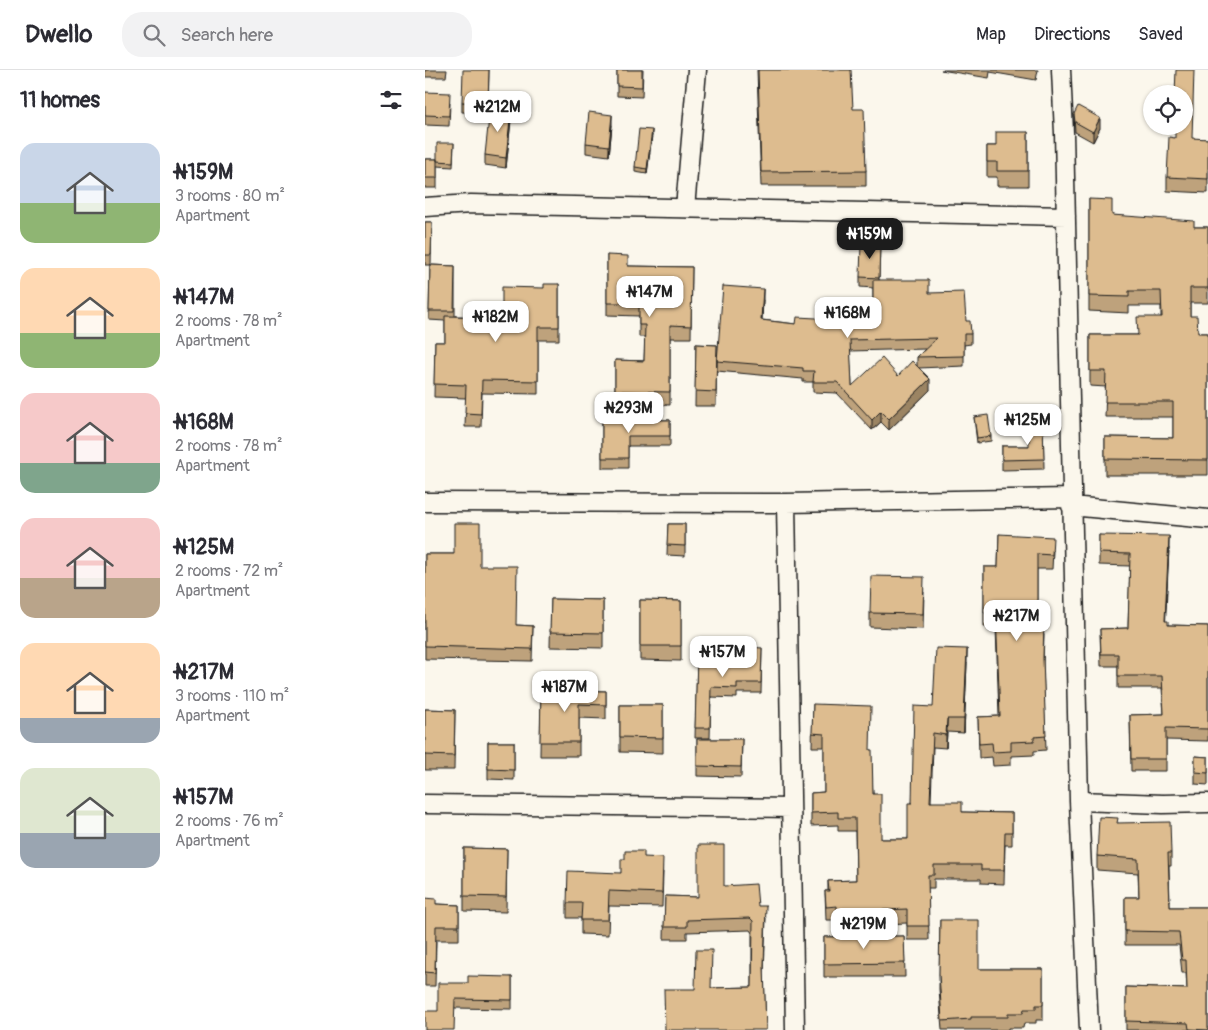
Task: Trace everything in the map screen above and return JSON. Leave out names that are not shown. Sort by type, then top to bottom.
[{"type":"street","points":[[685,208],[697,70]]},
{"type":"street","points":[[1061,70],[1079,801],[1089,1030]]},
{"type":"street","points":[[425,207],[471,204],[1066,216]]},
{"type":"street","points":[[425,502],[1071,502],[1208,518]]},
{"type":"street","points":[[786,503],[795,1030]]},
{"type":"street","points":[[1079,801],[1163,804],[1208,803]]},
{"type":"street","points":[[425,804],[791,808]]},
{"type":"building","points":[[463,70],[489,70],[488,103],[462,102]]},
{"type":"building","points":[[617,70],[642,70],[642,87],[617,86]]},
{"type":"building","points":[[758,70],[851,70],[853,109],[864,109],[866,171],[761,172]]},
{"type":"building","points":[[1176,70],[1194,70],[1193,104],[1193,85],[1175,85]]},
{"type":"building","points":[[425,92],[450,93],[449,116],[425,115]]},
{"type":"building","points":[[1078,106],[1100,118],[1093,132],[1075,122],[1074,114]]},
{"type":"building","points":[[490,108],[511,110],[506,158],[485,155]]},
{"type":"building","points":[[589,112],[612,115],[609,146],[586,143]]},
{"type":"building","points":[[639,129],[652,130],[647,169],[635,167]]},
{"type":"building","points":[[996,132],[1028,132],[1028,171],[997,171],[997,162],[987,162],[987,146],[996,146]]},
{"type":"building","points":[[1175,135],[1192,135],[1192,138],[1208,139],[1208,179],[1167,177],[1169,137],[1175,138]]},
{"type":"building","points":[[437,143],[454,143],[453,162],[437,161]]},
{"type":"building","points":[[425,159],[437,159],[437,178],[425,178]]},
{"type":"building","points":[[1089,199],[1112,200],[1112,215],[1194,221],[1194,227],[1208,227],[1208,288],[1190,288],[1190,316],[1197,316],[1198,333],[1208,333],[1208,460],[1105,459],[1105,437],[1173,438],[1173,402],[1105,402],[1106,371],[1090,371],[1090,335],[1138,335],[1137,317],[1162,317],[1161,291],[1129,291],[1129,297],[1089,296]]},
{"type":"building","points":[[425,222],[432,222],[431,255],[425,255]]},
{"type":"building","points":[[861,243],[880,244],[879,278],[860,277]]},
{"type":"building","points":[[607,255],[628,256],[628,266],[692,267],[691,326],[670,325],[670,392],[615,391],[615,360],[644,361],[645,325],[639,325],[639,303],[607,303]]},
{"type":"building","points":[[430,265],[455,266],[454,311],[429,311]]},
{"type":"building","points":[[873,280],[929,280],[929,293],[964,292],[966,321],[970,321],[971,334],[964,334],[964,356],[917,357],[937,338],[850,340],[852,386],[882,358],[898,376],[912,361],[930,379],[889,419],[881,411],[872,420],[837,382],[813,382],[814,371],[803,371],[803,368],[717,361],[723,286],[763,289],[761,320],[796,324],[797,317],[854,320],[854,309],[873,309]]},
{"type":"building","points":[[544,284],[559,284],[559,327],[538,327],[538,381],[482,380],[481,414],[465,413],[466,385],[434,384],[435,342],[445,342],[445,316],[502,317],[502,287],[544,288]]},
{"type":"building","points":[[696,344],[717,345],[716,392],[695,391]]},
{"type":"building","points":[[988,415],[991,436],[977,438],[974,417]]},
{"type":"building","points":[[602,419],[670,420],[670,436],[628,436],[628,458],[602,458]]},
{"type":"building","points":[[1043,422],[1044,459],[1002,460],[1002,446],[1029,446],[1029,423]]},
{"type":"building","points":[[454,523],[480,523],[480,566],[517,566],[516,625],[533,626],[532,649],[425,646],[425,554],[454,554]]},
{"type":"building","points":[[668,524],[685,524],[685,546],[667,545]]},
{"type":"building","points":[[999,534],[1053,537],[1052,555],[1037,554],[1037,621],[1044,621],[1043,659],[1046,736],[1034,737],[1034,741],[1011,742],[1011,751],[993,752],[992,743],[979,744],[978,717],[1000,716],[996,613],[984,613],[984,567],[998,567]]},
{"type":"building","points":[[1099,535],[1169,536],[1165,621],[1168,621],[1168,625],[1208,626],[1208,729],[1166,728],[1166,759],[1131,759],[1130,715],[1164,714],[1162,676],[1118,676],[1118,654],[1101,654],[1100,629],[1128,628],[1130,554],[1099,553]]},
{"type":"building","points":[[871,576],[924,577],[923,614],[870,613]]},
{"type":"building","points":[[551,599],[603,600],[603,633],[550,632]]},
{"type":"building","points":[[640,600],[681,601],[681,646],[640,646]]},
{"type":"building","points":[[748,647],[762,648],[761,683],[737,683],[737,688],[711,687],[710,728],[695,728],[697,655],[748,656]]},
{"type":"building","points":[[936,648],[967,649],[964,719],[947,719],[946,735],[933,733],[930,802],[962,802],[962,812],[1012,813],[1012,832],[1005,832],[1004,870],[981,870],[981,865],[934,865],[934,875],[928,875],[929,926],[907,926],[907,909],[837,912],[837,906],[826,907],[825,891],[829,891],[828,881],[856,880],[855,818],[838,818],[838,812],[811,813],[811,793],[824,792],[824,734],[812,733],[813,704],[871,706],[870,750],[872,750],[873,794],[881,794],[881,839],[908,839],[908,803],[912,803],[914,706],[933,707]]},
{"type":"building","points":[[541,690],[606,691],[606,705],[579,704],[579,742],[540,742]]},
{"type":"building","points":[[620,705],[663,705],[663,738],[620,737]]},
{"type":"building","points":[[425,709],[455,710],[454,756],[425,755]]},
{"type":"building","points":[[697,739],[742,739],[741,767],[697,766]]},
{"type":"building","points":[[488,742],[514,742],[514,770],[488,769]]},
{"type":"building","points":[[1195,756],[1208,757],[1208,773],[1195,772]]},
{"type":"building","points":[[1099,817],[1118,818],[1117,823],[1170,822],[1171,853],[1168,853],[1170,907],[1208,907],[1208,1030],[1189,1029],[1188,1023],[1126,1021],[1126,987],[1187,989],[1186,960],[1182,960],[1179,932],[1125,931],[1125,897],[1139,897],[1138,859],[1097,856]]},
{"type":"building","points":[[698,845],[724,845],[724,886],[756,884],[758,906],[766,906],[764,966],[766,1030],[665,1030],[664,989],[695,989],[696,950],[712,950],[711,988],[752,987],[753,921],[750,918],[687,920],[687,927],[664,927],[665,896],[698,897]]},
{"type":"building","points":[[464,848],[507,849],[506,897],[464,896]]},
{"type":"building","points":[[625,851],[644,851],[644,857],[663,858],[662,893],[609,891],[608,920],[581,920],[582,903],[567,903],[568,871],[621,873],[621,859],[625,859]]},
{"type":"building","points":[[425,898],[436,899],[436,904],[459,905],[459,926],[436,926],[435,973],[425,972]]},
{"type":"building","points":[[940,920],[979,920],[979,969],[1043,969],[1043,1005],[1036,1005],[1036,1009],[1024,1009],[1023,1013],[1008,1013],[1008,1017],[971,1017],[971,1019],[942,1021],[939,974]]},
{"type":"building","points":[[904,936],[905,963],[824,964],[824,937]]},
{"type":"building","points":[[468,976],[512,977],[512,1000],[455,999],[454,1030],[425,1030],[425,1011],[438,1011],[438,983],[468,983]]}]
